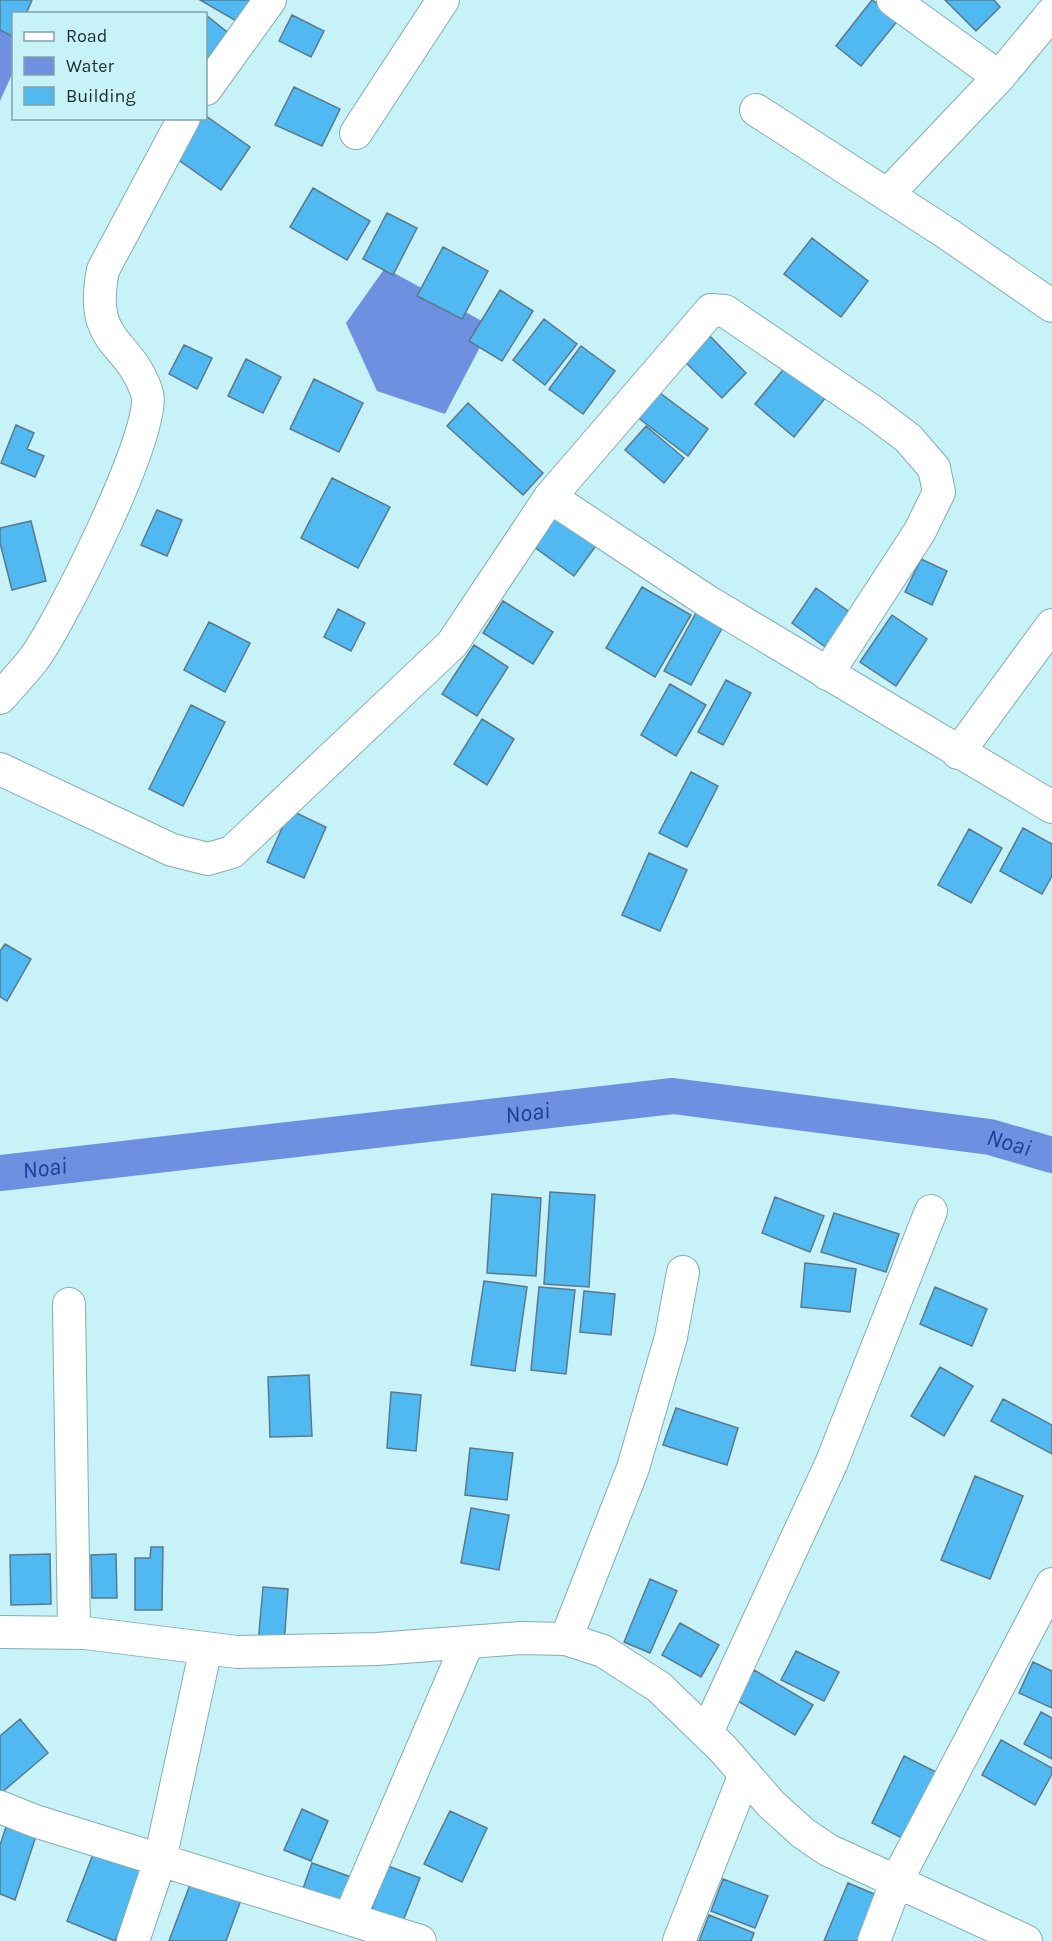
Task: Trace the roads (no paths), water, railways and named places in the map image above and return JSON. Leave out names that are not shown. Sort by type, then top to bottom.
[{"type":"street","points":[[207,88],[270,0]]},
{"type":"street","points":[[356,133],[443,0]]},
{"type":"street","points":[[893,0],[999,77]]},
{"type":"street","points":[[887,195],[999,77],[1052,13]]},
{"type":"street","points":[[756,110],[1052,306]]},
{"type":"street","points":[[0,698],[34,659],[64,610],[110,515],[148,413],[148,395],[137,372],[113,343],[102,321],[98,296],[103,270],[183,120]]},
{"type":"street","points":[[0,769],[172,850],[208,859],[232,852],[452,644],[550,497],[711,310],[725,311],[890,424],[908,438],[934,468],[939,492],[920,531],[827,674]]},
{"type":"street","points":[[550,497],[706,601],[1052,807]]},
{"type":"street","points":[[958,753],[1052,625]]},
{"type":"street","points":[[707,1732],[831,1464],[931,1211]]},
{"type":"street","points":[[566,1640],[633,1468],[671,1337],[683,1272]]},
{"type":"street","points":[[69,1304],[74,1633]]},
{"type":"street","points":[[874,1941],[897,1880],[1052,1584]]},
{"type":"street","points":[[0,1632],[74,1633],[237,1652],[377,1649],[520,1638],[566,1640],[603,1651],[659,1687],[707,1732],[771,1804],[802,1833],[828,1850],[1026,1941]]},
{"type":"street","points":[[349,1919],[468,1642]]},
{"type":"street","points":[[133,1941],[160,1860],[206,1648]]},
{"type":"street","points":[[680,1941],[745,1774]]},
{"type":"street","points":[[0,1807],[35,1821],[420,1941]]},
{"type":"water","points":[[0,27],[12,30],[12,74],[0,101]]},
{"type":"water","points":[[385,268],[491,326],[445,414],[377,391],[346,323]]},
{"type":"waterway","name":"Noai","points":[[0,1173],[673,1096],[990,1137],[1052,1155]]}]
